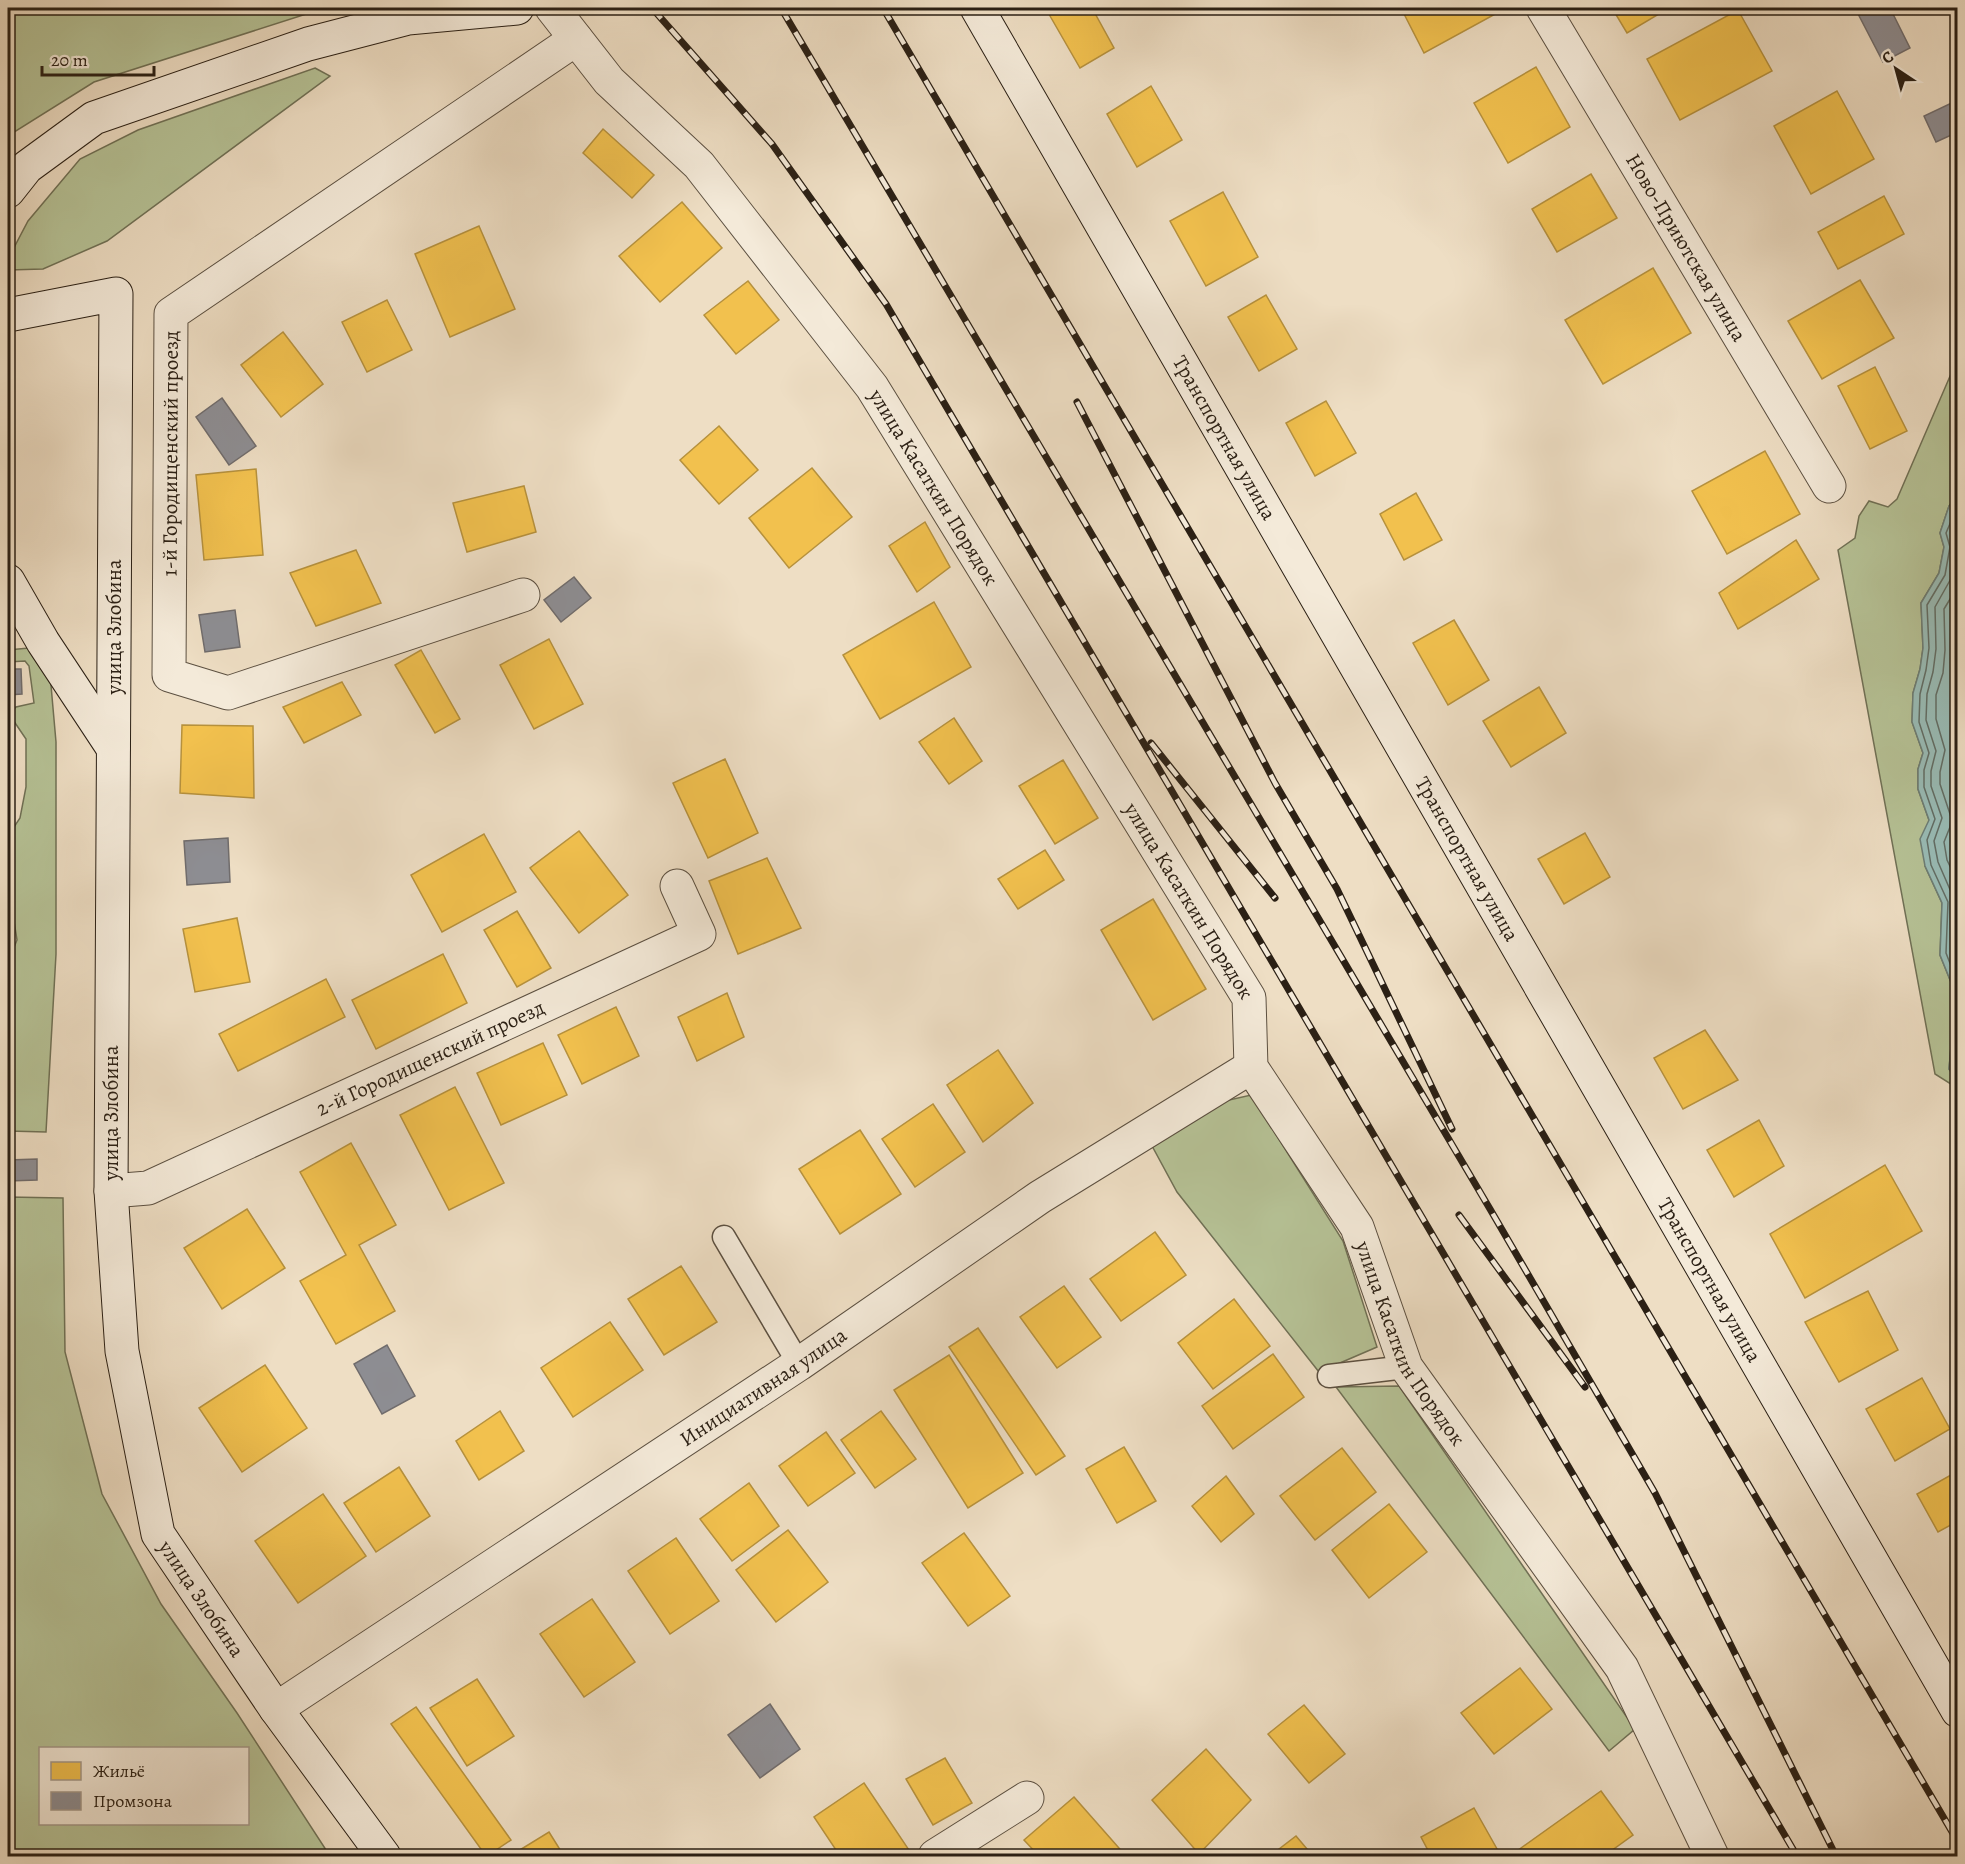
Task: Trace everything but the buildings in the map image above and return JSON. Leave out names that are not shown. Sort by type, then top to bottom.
[{"type":"street","points":[[8,191],[27,167],[94,118],[308,44],[406,13],[517,8]]},
{"type":"street","name":"улица Касаткин Порядок","points":[[552,8],[609,81],[699,165],[872,387],[1249,998],[1251,1067],[1357,1227],[1406,1367],[1622,1668],[1712,1857]]},
{"type":"street","name":"Транспортная улица","points":[[977,8],[1958,1711]]},
{"type":"street","name":"Ново-Приютская улица","points":[[1543,8],[1829,486]]},
{"type":"street","name":"1-й Городищенский проезд","points":[[523,595],[228,693],[170,675],[171,314],[576,39]]},
{"type":"street","name":"улица Злобина","points":[[14,314],[116,294],[111,1191],[122,1351],[158,1534],[276,1709],[384,1857]]},
{"type":"street","points":[[8,581],[43,642],[113,748]]},
{"type":"street","name":"2-й Городищенский проезд","points":[[111,1191],[148,1188],[699,934],[677,886]]},
{"type":"street","name":"Инициативная улица","points":[[276,1709],[799,1364],[1040,1197],[1251,1067]]},
{"type":"street","points":[[935,1857],[1027,1798]]},
{"type":"lane","points":[[724,1237],[799,1364]]},
{"type":"lane","points":[[1329,1376],[1406,1367]]},
{"type":"green space","points":[[8,8],[325,8],[94,82],[8,136]]},
{"type":"green space","points":[[315,68],[330,76],[107,241],[43,269],[8,270],[8,259],[28,221],[80,159],[138,130]]},
{"type":"green space","points":[[1957,360],[1957,496],[1949,506],[1940,533],[1944,547],[1939,573],[1921,603],[1923,648],[1913,693],[1912,722],[1923,753],[1918,769],[1918,789],[1929,820],[1925,866],[1942,903],[1940,955],[1957,997],[1957,1034],[1951,1047],[1949,1069],[1957,1080],[1957,1088],[1935,1074],[1838,550],[1855,538],[1859,516],[1869,501],[1888,507],[1897,499]]},
{"type":"green space","points":[[29,648],[50,674],[56,742],[56,954],[46,1132],[8,1131],[8,962],[17,940],[8,884],[8,836],[20,818],[26,787],[26,739],[9,714],[16,707],[34,703],[29,666],[25,661],[8,662],[8,650]]},
{"type":"green space","points":[[1251,1095],[1343,1241],[1377,1347],[1319,1372],[1177,1192],[1151,1144],[1216,1103]]},
{"type":"green space","points":[[8,1197],[63,1198],[65,1352],[102,1494],[161,1604],[237,1713],[330,1856],[8,1856]]},
{"type":"green space","points":[[1399,1386],[1635,1729],[1609,1751],[1336,1387]]},
{"type":"water","points":[[1957,496],[1957,997],[1940,955],[1942,903],[1925,866],[1920,839],[1929,820],[1918,789],[1918,769],[1923,753],[1912,722],[1913,693],[1923,648],[1921,603],[1939,573],[1944,547],[1940,533],[1949,506]]},
{"type":"water","points":[[1957,1034],[1958,1080],[1949,1069],[1951,1047]]},
{"type":"railway","points":[[652,8],[772,144],[886,304],[1797,1856]]},
{"type":"railway","points":[[781,8],[1490,1209],[1655,1493],[1836,1856]]},
{"type":"railway","points":[[883,8],[1958,1842]]},
{"type":"railway","points":[[1077,402],[1275,783],[1337,889],[1452,1129]]},
{"type":"railway","points":[[1151,743],[1275,898]]},
{"type":"railway","points":[[1459,1215],[1585,1387]]}]
